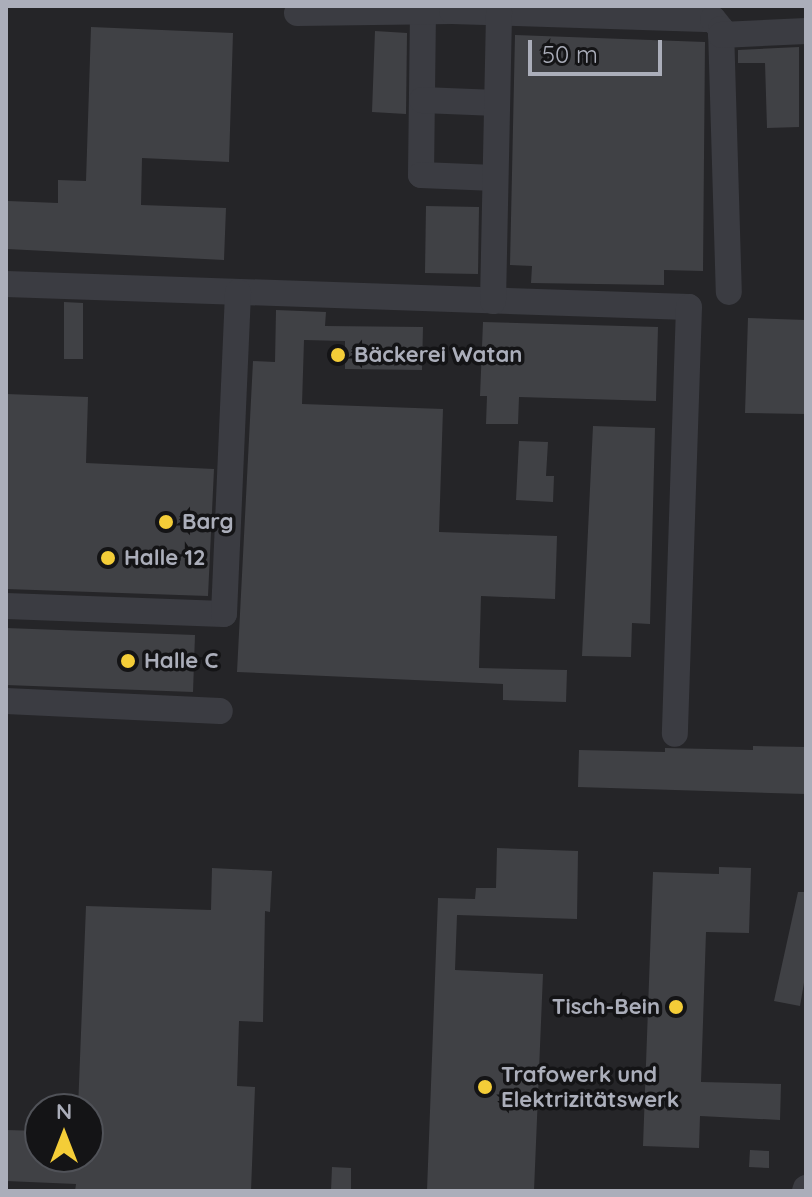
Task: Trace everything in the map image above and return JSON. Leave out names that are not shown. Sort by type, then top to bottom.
[{"type":"lane","points":[[297,13],[607,10],[806,31]]},
{"type":"lane","points":[[423,11],[421,175],[495,178]]},
{"type":"lane","points":[[493,301],[499,12]]},
{"type":"lane","points":[[724,23],[729,292]]},
{"type":"lane","points":[[422,100],[497,103]]},
{"type":"lane","points":[[6,284],[689,307],[675,734]]},
{"type":"lane","points":[[6,606],[224,614],[238,292]]},
{"type":"lane","points":[[6,701],[220,711]]},
{"type":"shaded area","points":[[6,6],[806,6],[806,1191],[6,1191]]},
{"type":"building","points":[[91,27],[233,33],[229,162],[142,158],[141,205],[226,208],[224,260],[7,249],[8,201],[58,203],[58,180],[86,181]]},
{"type":"building","points":[[375,31],[407,33],[406,114],[372,112]]},
{"type":"building","points":[[515,35],[705,42],[703,271],[664,270],[664,285],[531,283],[532,266],[510,265]]},
{"type":"building","points":[[799,47],[799,127],[767,128],[765,63],[738,63],[738,50]]},
{"type":"building","points":[[426,206],[479,207],[478,274],[425,273]]},
{"type":"building","points":[[64,302],[83,303],[83,359],[64,359]]},
{"type":"building","points":[[276,310],[326,312],[325,326],[423,327],[422,370],[345,369],[345,341],[304,340],[302,404],[443,409],[439,532],[557,536],[555,599],[481,596],[479,668],[567,670],[566,702],[503,700],[503,684],[237,672],[253,361],[275,362]]},
{"type":"building","points":[[748,318],[806,320],[806,414],[745,413]]},
{"type":"building","points":[[483,322],[658,327],[656,401],[519,397],[518,424],[486,424],[487,396],[480,396]]},
{"type":"building","name":"Halle 12","points":[[6,394],[88,397],[86,463],[214,469],[208,596],[6,589]]},
{"type":"building","points":[[593,426],[655,428],[650,624],[632,623],[631,657],[582,656]]},
{"type":"building","points":[[519,441],[548,442],[546,476],[554,476],[553,502],[516,500]]},
{"type":"building","name":"Halle C","points":[[6,628],[195,635],[193,692],[6,685]]},
{"type":"building","points":[[753,746],[806,747],[806,794],[578,787],[579,750],[753,750]]},
{"type":"building","name":"Trafowerk und Elektrizitätswerk","points":[[497,848],[578,851],[577,919],[457,915],[455,970],[543,974],[534,1191],[427,1191],[438,898],[475,899],[476,888],[496,888]]},
{"type":"building","name":"Tisch-Bein","points":[[719,867],[751,868],[749,933],[706,932],[701,1082],[781,1084],[780,1120],[700,1116],[699,1148],[643,1146],[653,872],[719,874]]},
{"type":"building","points":[[212,868],[272,871],[270,912],[265,911],[263,1022],[239,1021],[237,1086],[255,1087],[251,1191],[75,1191],[76,1184],[6,1181],[6,1130],[24,1131],[24,1173],[104,1173],[104,1093],[79,1093],[86,906],[211,910]]},
{"type":"building","points":[[798,892],[806,892],[806,971],[800,1006],[774,1001]]},
{"type":"building","points":[[750,1150],[769,1151],[769,1168],[749,1167]]},
{"type":"building","points":[[332,1167],[351,1168],[351,1191],[331,1191]]},
{"type":"place","name":"Bäckerei Watan","points":[[338,355]]},
{"type":"place","name":"Barg","points":[[166,522]]},
{"type":"place","name":"Halle 12","points":[[108,558]]},
{"type":"place","name":"Halle C","points":[[128,661]]},
{"type":"place","name":"Tisch-Bein","points":[[676,1007]]},
{"type":"place","name":"Trafowerk und Elektrizitätswerk","points":[[485,1087]]}]
